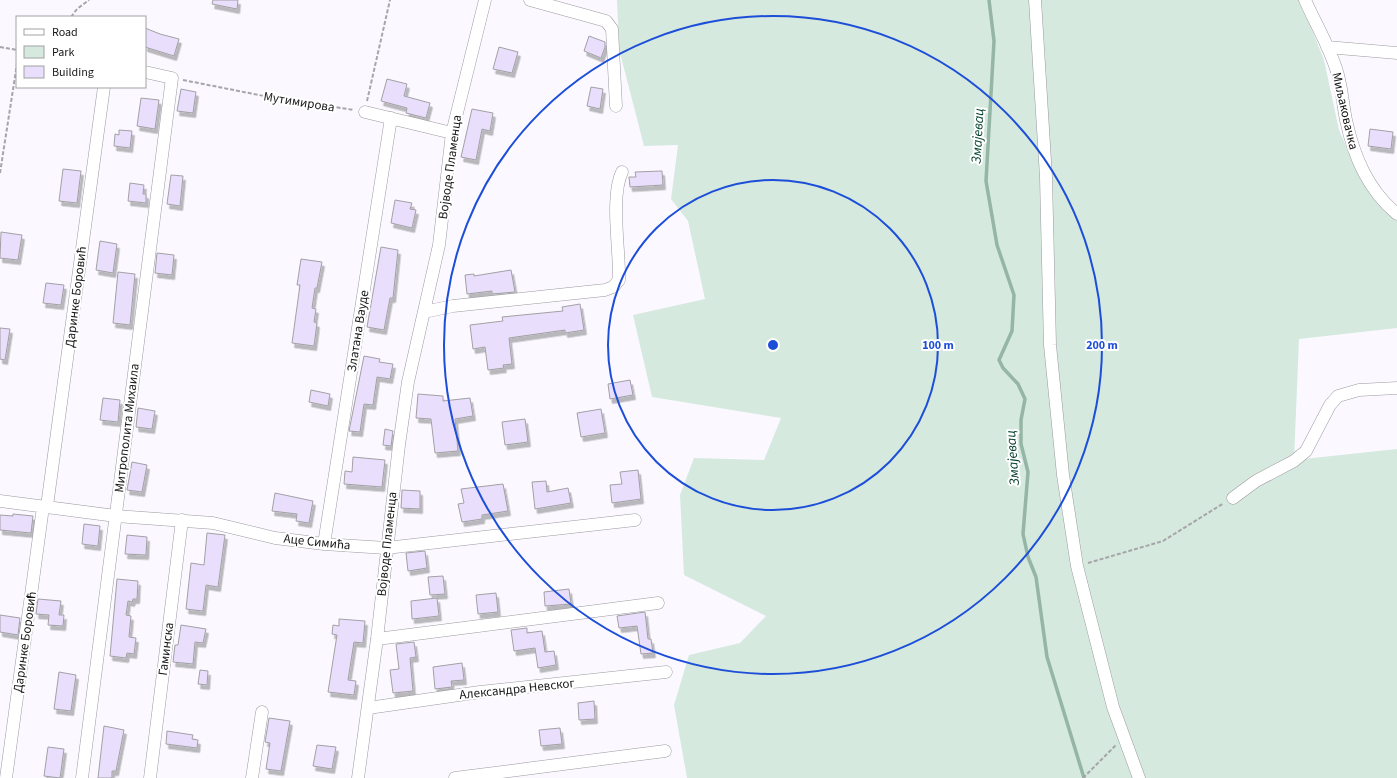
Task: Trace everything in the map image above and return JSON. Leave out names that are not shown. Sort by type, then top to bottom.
[{"type":"street","name":"Војводе Пламенца","points":[[358,778],[377,639],[386,548],[408,382],[440,245],[452,133],[485,0]]},
{"type":"street","points":[[530,0],[606,21],[612,29],[616,106]]},
{"type":"street","points":[[1035,0],[1046,177],[1050,345],[1063,475],[1077,566],[1112,707],[1139,778]]},
{"type":"street","name":"Миљаковачка","points":[[1305,0],[1328,47],[1338,75],[1346,120],[1358,161],[1370,184],[1385,204],[1397,214]]},
{"type":"street","points":[[1328,47],[1397,53]]},
{"type":"street","points":[[146,72],[172,78]]},
{"type":"street","name":"Митрополита Михаила","points":[[82,778],[172,78]]},
{"type":"street","name":"Даринке Боровић","points":[[6,778],[104,88]]},
{"type":"street","points":[[365,112],[452,133]]},
{"type":"street","name":"Златана Вауде","points":[[324,544],[391,118]]},
{"type":"street","points":[[424,312],[453,306],[524,297],[605,290],[617,284],[619,280],[619,271],[617,182],[622,172]]},
{"type":"street","points":[[1233,498],[1256,481],[1294,461],[1306,451],[1330,405],[1338,396],[1359,390],[1397,388]]},
{"type":"street","name":"Аце Симића","points":[[0,501],[116,516],[213,523],[275,538],[324,544],[386,548],[635,520]]},
{"type":"street","name":"Гаминска","points":[[150,778],[182,520]]},
{"type":"street","points":[[377,639],[658,604]]},
{"type":"street","name":"Александра Невског","points":[[368,708],[480,692],[666,672]]},
{"type":"street","points":[[252,778],[262,712]]},
{"type":"street","points":[[455,778],[665,750]]},
{"type":"path","points":[[72,16],[77,9],[89,0]]},
{"type":"path","points":[[365,112],[390,0]]},
{"type":"path","points":[[0,47],[16,50]]},
{"type":"path","points":[[0,173],[16,70]]},
{"type":"path","name":"Мутимирова","points":[[172,78],[264,96],[365,112]]},
{"type":"path","points":[[1077,566],[1163,541],[1233,498]]},
{"type":"path","points":[[1082,778],[1124,737]]},
{"type":"green space","points":[[617,0],[1300,0],[1324,60],[1339,130],[1362,182],[1390,216],[1397,221],[1397,328],[1299,339],[1294,460],[1397,449],[1397,778],[687,778],[674,705],[689,655],[740,643],[766,616],[684,575],[680,495],[694,458],[764,460],[781,418],[652,397],[633,315],[705,299],[688,221],[671,199],[678,145],[644,146],[619,49]]},
{"type":"building","points":[[213,0],[238,0],[237,9],[212,4]]},
{"type":"building","points":[[146,28],[179,39],[174,56],[146,47]]},
{"type":"building","points":[[589,36],[605,42],[605,47],[601,58],[584,51]]},
{"type":"building","points":[[499,47],[518,52],[512,73],[493,69]]},
{"type":"building","points":[[387,79],[407,84],[404,96],[430,103],[426,118],[406,113],[407,108],[381,101]]},
{"type":"building","points":[[591,87],[603,89],[600,109],[587,106]]},
{"type":"building","points":[[181,89],[196,92],[193,113],[177,111]]},
{"type":"building","points":[[141,98],[159,100],[155,129],[137,126]]},
{"type":"building","points":[[472,109],[493,113],[490,131],[482,129],[476,160],[461,157]]},
{"type":"building","points":[[1370,129],[1393,132],[1391,149],[1368,146]]},
{"type":"building","points":[[119,130],[132,131],[130,148],[114,146],[115,134],[119,135]]},
{"type":"building","points":[[63,169],[81,171],[77,203],[59,201]]},
{"type":"building","points":[[662,171],[663,185],[630,187],[629,177],[636,177],[635,172]]},
{"type":"building","points":[[171,175],[183,176],[180,206],[167,204]]},
{"type":"building","points":[[130,183],[144,185],[143,194],[146,194],[146,203],[128,201]]},
{"type":"building","points":[[395,200],[412,203],[410,209],[416,210],[412,228],[391,223]]},
{"type":"building","points":[[1,232],[22,235],[18,260],[0,258]]},
{"type":"building","points":[[100,241],[117,244],[113,273],[96,270]]},
{"type":"building","points":[[381,247],[398,250],[393,298],[390,298],[384,330],[367,327]]},
{"type":"building","points":[[157,253],[174,255],[172,275],[155,273]]},
{"type":"building","points":[[301,259],[322,262],[317,288],[315,288],[312,308],[316,309],[314,322],[317,323],[314,346],[292,343],[300,285],[297,285]]},
{"type":"building","points":[[511,270],[515,292],[492,294],[492,291],[467,294],[465,275],[474,274],[474,276]]},
{"type":"building","points":[[118,272],[135,274],[130,325],[113,323]]},
{"type":"building","points":[[46,283],[64,285],[61,305],[43,303]]},
{"type":"building","points":[[580,304],[584,330],[565,333],[565,330],[509,338],[512,364],[503,365],[504,368],[488,370],[485,347],[473,349],[470,325],[503,321],[502,317],[563,311],[562,307]]},
{"type":"building","points":[[0,328],[10,329],[5,360],[0,359]]},
{"type":"building","points":[[364,356],[380,359],[379,362],[393,364],[390,379],[377,377],[373,405],[364,404],[360,432],[349,431]]},
{"type":"building","points":[[630,380],[633,395],[610,399],[608,384]]},
{"type":"building","points":[[311,390],[330,394],[328,406],[309,402]]},
{"type":"building","points":[[418,394],[443,396],[443,401],[470,398],[473,416],[455,419],[458,451],[435,453],[431,419],[416,418]]},
{"type":"building","points":[[103,398],[120,400],[118,422],[100,420]]},
{"type":"building","points":[[138,408],[155,411],[152,429],[136,427]]},
{"type":"building","points":[[601,409],[605,433],[581,437],[577,413]]},
{"type":"building","points":[[525,419],[528,442],[505,445],[502,422]]},
{"type":"building","points":[[385,429],[393,431],[391,446],[383,445]]},
{"type":"building","points":[[353,457],[385,460],[382,487],[344,484],[345,471],[352,472]]},
{"type":"building","points":[[132,462],[147,465],[142,492],[127,490]]},
{"type":"building","points":[[638,470],[641,499],[612,503],[610,485],[622,484],[620,472]]},
{"type":"building","points":[[546,481],[547,492],[568,488],[571,503],[535,509],[532,482]]},
{"type":"building","points":[[503,484],[508,511],[482,515],[482,519],[462,522],[458,504],[464,503],[461,489]]},
{"type":"building","points":[[402,490],[420,491],[420,509],[401,508]]},
{"type":"building","points":[[275,493],[313,501],[309,523],[296,521],[297,514],[272,511]]},
{"type":"building","points":[[13,514],[33,516],[31,533],[0,530],[0,515],[13,516]]},
{"type":"building","points":[[84,524],[100,526],[98,546],[82,544]]},
{"type":"building","points":[[207,533],[225,535],[218,587],[206,585],[203,611],[186,609],[191,563],[204,565]]},
{"type":"building","points":[[127,535],[147,537],[146,555],[125,554]]},
{"type":"building","points":[[425,551],[427,568],[408,571],[406,553]]},
{"type":"building","points":[[443,576],[445,594],[430,595],[428,577]]},
{"type":"building","points":[[117,579],[138,581],[137,599],[133,599],[132,602],[128,601],[126,615],[131,616],[129,637],[136,638],[134,654],[127,653],[126,658],[110,656]]},
{"type":"building","points":[[569,589],[571,604],[545,606],[544,592]]},
{"type":"building","points":[[496,593],[498,612],[478,614],[476,595]]},
{"type":"building","points":[[437,598],[439,616],[412,619],[411,601]]},
{"type":"building","points":[[38,599],[61,601],[59,615],[64,615],[63,626],[48,625],[49,615],[36,614]]},
{"type":"building","points":[[645,612],[648,639],[651,639],[653,653],[641,654],[637,626],[619,628],[617,616]]},
{"type":"building","points":[[0,615],[20,618],[18,635],[0,632]]},
{"type":"building","points":[[339,619],[365,621],[363,643],[354,642],[348,680],[356,681],[354,695],[328,692],[337,635],[332,634],[333,625],[339,626]]},
{"type":"building","points":[[181,625],[206,629],[203,643],[195,642],[193,664],[173,662],[175,645],[178,645]]},
{"type":"building","points":[[527,628],[527,633],[542,631],[545,652],[554,651],[556,665],[538,668],[535,648],[514,651],[511,630]]},
{"type":"building","points":[[414,642],[416,657],[410,658],[413,691],[393,693],[390,670],[399,669],[396,644]]},
{"type":"building","points":[[462,663],[464,680],[451,681],[452,687],[435,689],[433,667]]},
{"type":"building","points":[[200,670],[208,671],[207,685],[198,684]]},
{"type":"building","points":[[59,672],[76,675],[71,711],[54,709]]},
{"type":"building","points":[[594,701],[595,719],[579,720],[578,703]]},
{"type":"building","points":[[269,718],[290,721],[281,771],[266,769],[270,743],[265,742]]},
{"type":"building","points":[[104,726],[124,730],[116,771],[112,771],[112,778],[98,778]]},
{"type":"building","points":[[560,728],[562,744],[541,746],[539,730]]},
{"type":"building","points":[[167,731],[193,735],[192,739],[198,740],[197,748],[166,744]]},
{"type":"building","points":[[317,745],[336,747],[332,769],[313,766]]},
{"type":"building","points":[[48,747],[64,749],[60,778],[44,776]]},
{"type":"waterway","name":"Змајевац","points":[[989,0],[994,41],[986,181],[997,245],[1014,295],[1012,331],[999,360],[1003,368],[1018,384],[1025,399],[1021,420],[1021,444],[1028,472],[1023,534],[1028,557],[1036,577],[1047,657],[1084,778]]}]
